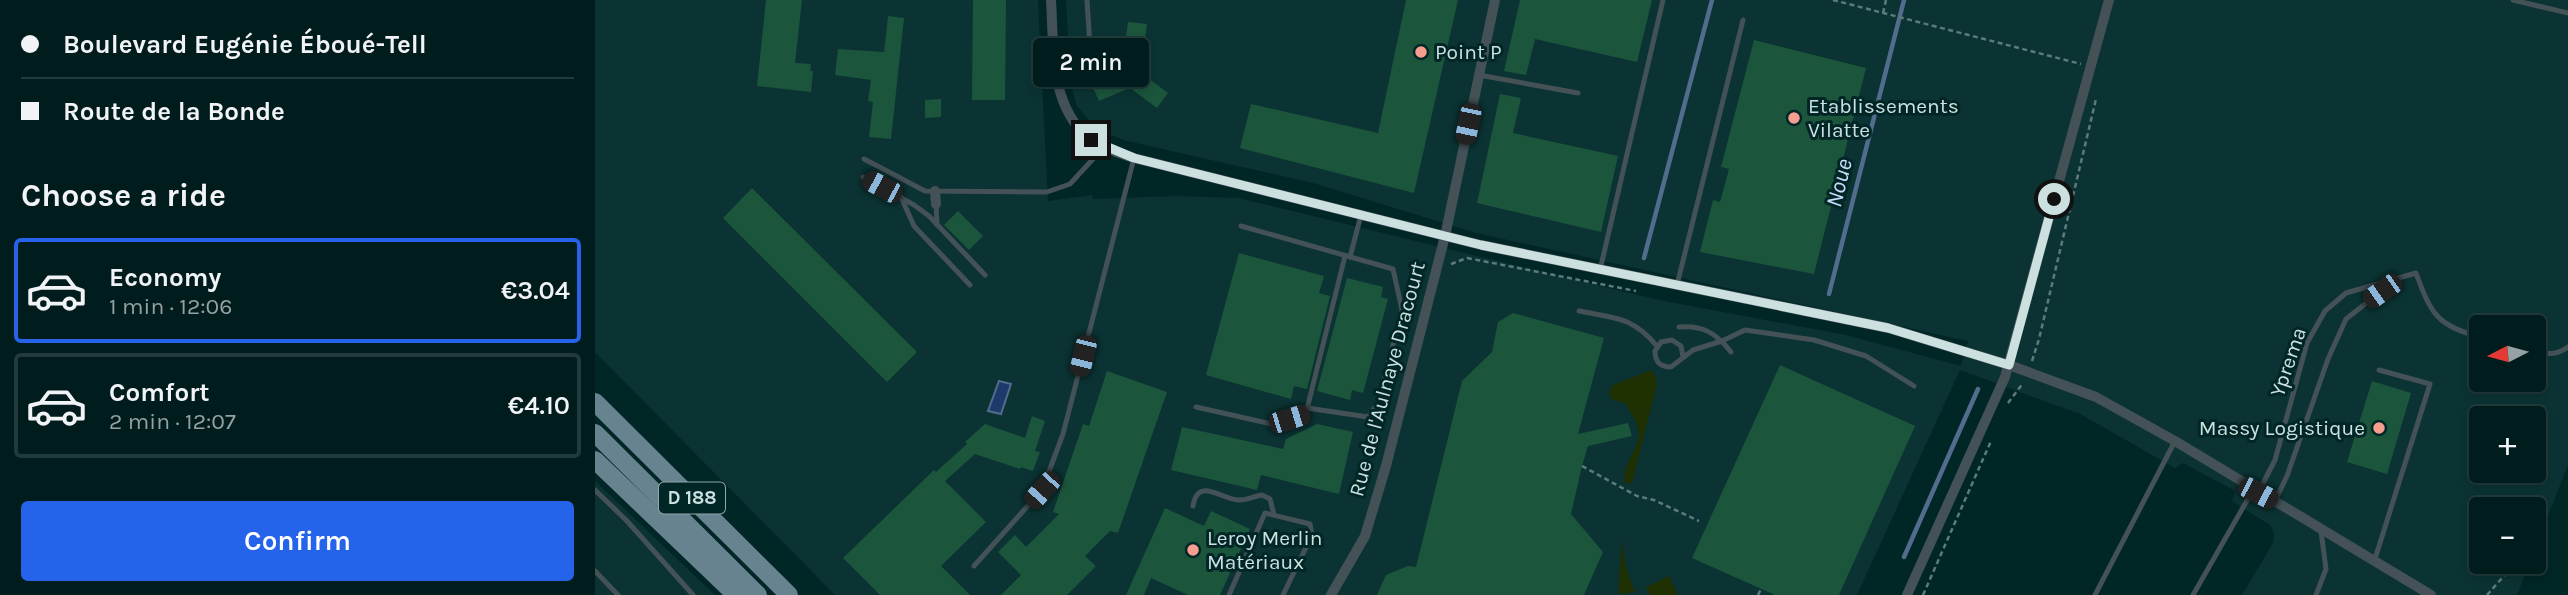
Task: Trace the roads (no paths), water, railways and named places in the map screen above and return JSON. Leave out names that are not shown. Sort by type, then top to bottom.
[{"type":"main road","name":"D 188","points":[[595,402],[789,595]]},
{"type":"main road","name":"D 188","points":[[595,433],[758,595]]},
{"type":"main road","points":[[595,460],[736,595]]},
{"type":"street","points":[[1051,0],[1060,94],[1069,114],[1091,140],[1104,147],[1134,158],[1445,236],[1888,328],[2007,371],[2096,397],[2175,441],[2431,595]]},
{"type":"street","name":"Rue de l'Aulnaye Dracourt","points":[[1331,595],[1365,536],[1386,466],[1445,236],[1495,0]]},
{"type":"street","points":[[1907,595],[2007,371],[2109,0]]},
{"type":"street","points":[[935,191],[936,204]]},
{"type":"lane","points":[[1087,0],[1090,47]]},
{"type":"lane","points":[[1600,270],[1663,0]]},
{"type":"lane","points":[[2513,0],[2568,13]]},
{"type":"lane","points":[[1677,285],[1743,20]]},
{"type":"lane","points":[[1054,48],[1113,47]]},
{"type":"lane","points":[[1479,75],[1579,93]]},
{"type":"lane","points":[[864,159],[925,191],[1047,192],[1070,184],[1104,147]]},
{"type":"lane","points":[[974,566],[1042,490],[1063,434],[1134,158]]},
{"type":"lane","points":[[863,177],[914,205],[985,275]]},
{"type":"lane","points":[[901,197],[914,226],[970,285]]},
{"type":"lane","points":[[936,204],[937,225]]},
{"type":"lane","points":[[1195,407],[1272,424],[1305,413],[1361,215]]},
{"type":"lane","points":[[1241,226],[1393,269],[1402,310],[1378,403],[1368,416],[1307,408]]},
{"type":"lane","points":[[2275,501],[2287,476],[2328,359],[2346,319],[2396,279],[2416,273],[2427,303],[2444,324],[2469,334]]},
{"type":"lane","name":"Yprema","points":[[2193,595],[2275,460],[2307,343],[2325,311],[2346,293],[2396,279]]},
{"type":"lane","points":[[1579,311],[1630,322],[1644,330],[1657,346]]},
{"type":"lane","points":[[1679,327],[1692,326],[1709,330],[1731,352]]},
{"type":"lane","points":[[1683,357],[1681,346],[1672,340],[1661,342],[1655,351],[1657,361],[1666,367],[1676,365],[1693,349],[1722,341],[1745,330],[1814,340],[1866,356],[1914,387]]},
{"type":"lane","points":[[2546,354],[2561,352],[2568,347]]},
{"type":"lane","points":[[2374,562],[2430,384],[2379,370]]},
{"type":"lane","points":[[2095,595],[2175,441]]},
{"type":"lane","points":[[595,490],[627,521],[693,595]]},
{"type":"lane","points":[[1193,506],[1194,499],[1202,491],[1240,500],[1262,495],[1270,499],[1274,515]]},
{"type":"lane","points":[[1229,595],[1265,513],[1310,524],[1312,536],[1283,595]]},
{"type":"lane","points":[[2316,595],[2326,569],[2322,531]]},
{"type":"lane","points":[[595,570],[618,595]]},
{"type":"water","points":[[999,381],[1011,384],[1001,414],[988,411]]},
{"type":"waterway","name":"Noue","points":[[1644,258],[1712,0]]},
{"type":"waterway","name":"Noue","points":[[1829,294],[1904,0]]},
{"type":"waterway","name":"Noue","points":[[1904,557],[1978,389]]},
{"type":"place","name":"Point P","points":[[1421,52]]},
{"type":"place","name":"Etablissements Vilatte","points":[[1794,118]]},
{"type":"place","name":"Massy Logistique","points":[[2379,428]]},
{"type":"place","name":"Leroy Merlin Matériaux","points":[[1193,550]]}]
